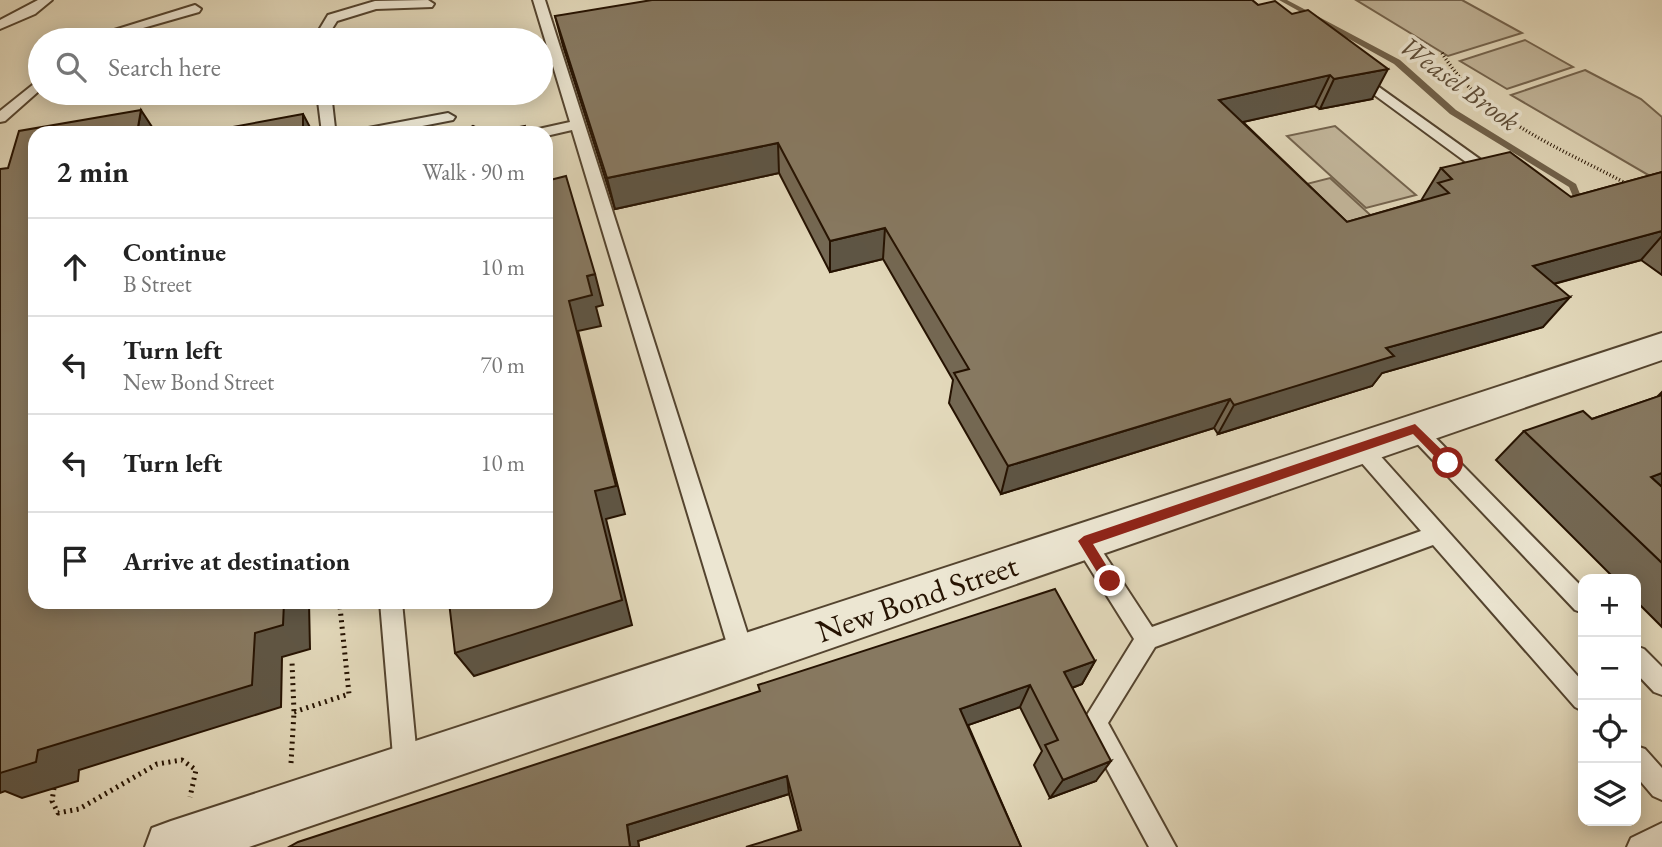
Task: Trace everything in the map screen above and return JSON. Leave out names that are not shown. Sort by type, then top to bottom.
[{"type":"street","name":"New Bond Street","points":[[171,847],[1662,346]]},
{"type":"lane","points":[[0,25],[31,11],[46,0]]},
{"type":"lane","points":[[539,0],[548,28]]},
{"type":"lane","points":[[323,28],[327,15],[375,5],[428,4]]},
{"type":"lane","points":[[129,28],[195,9]]},
{"type":"lane","points":[[553,45],[743,657]]},
{"type":"lane","points":[[1340,63],[1490,173]]},
{"type":"lane","points":[[0,118],[28,94]]},
{"type":"lane","points":[[325,105],[327,126]]},
{"type":"lane","points":[[367,126],[384,117]]},
{"type":"lane","points":[[400,126],[448,117]]},
{"type":"lane","points":[[553,130],[578,125]]},
{"type":"lane","points":[[1415,429],[1578,598]]},
{"type":"lane","points":[[1360,447],[1578,693]]},
{"type":"lane","points":[[1163,847],[1094,723],[1147,639],[1437,534]]},
{"type":"lane","points":[[1084,541],[1147,639]]},
{"type":"lane","points":[[392,609],[406,769]]},
{"type":"lane","points":[[1641,662],[1662,684]]},
{"type":"lane","points":[[1640,763],[1662,787]]},
{"type":"lane","points":[[1640,847],[1662,836]]},
{"type":"path","points":[[1441,53],[1454,74],[1476,97],[1496,112],[1631,186]]},
{"type":"path","points":[[294,712],[349,694],[340,609]]},
{"type":"path","points":[[290,772],[294,712],[292,662]]},
{"type":"path","points":[[54,789],[52,801],[58,813],[79,809],[157,764],[182,760],[196,770],[189,805]]},
{"type":"shaded area","points":[[1356,0],[1462,0],[1522,33],[1448,56]]},
{"type":"shaded area","points":[[1525,40],[1573,67],[1507,89],[1460,61]]},
{"type":"shaded area","points":[[1585,70],[1641,99],[1662,117],[1662,183],[1511,95]]},
{"type":"shaded area","points":[[1335,126],[1416,195],[1366,208],[1287,136]]},
{"type":"shaded area","points":[[1330,178],[1390,233],[1380,236],[1271,193]]},
{"type":"building","points":[[652,0],[1252,0],[1258,5],[1275,1],[1292,14],[1308,10],[1388,69],[1334,79],[1330,75],[1219,100],[1347,222],[1449,193],[1438,183],[1452,179],[1441,168],[1510,152],[1571,197],[1662,172],[1662,231],[1533,266],[1570,297],[1386,348],[1394,356],[1234,405],[1230,399],[1008,466],[954,373],[969,369],[885,228],[830,241],[778,143],[607,178],[555,16]]},
{"type":"building","points":[[141,110],[138,126],[48,126]]},
{"type":"building","points":[[303,114],[303,126],[238,126]]},
{"type":"building","points":[[28,129],[28,609],[284,609],[283,625],[255,633],[252,685],[38,750],[36,762],[0,773],[0,169],[8,168],[19,131]]},
{"type":"building","points":[[566,176],[595,274],[587,276],[592,295],[569,301],[616,486],[595,491],[622,600],[455,653],[450,609],[553,609],[553,179]]},
{"type":"building","points":[[1662,395],[1662,473],[1651,477],[1662,487],[1662,563],[1524,431],[1583,411],[1592,419]]},
{"type":"building","points":[[1055,589],[1095,661],[1064,672],[1111,761],[1063,780],[1045,745],[1058,740],[1030,685],[960,709],[1021,847],[746,847],[801,830],[787,776],[627,825],[630,847],[289,847],[760,691],[758,685]]},
{"type":"waterway","name":"Weasel Brook","points":[[1282,0],[1397,62],[1453,112],[1573,186],[1582,209]]},
{"type":"route","points":[[1110,581],[1084,541],[1415,429],[1448,463]]}]
